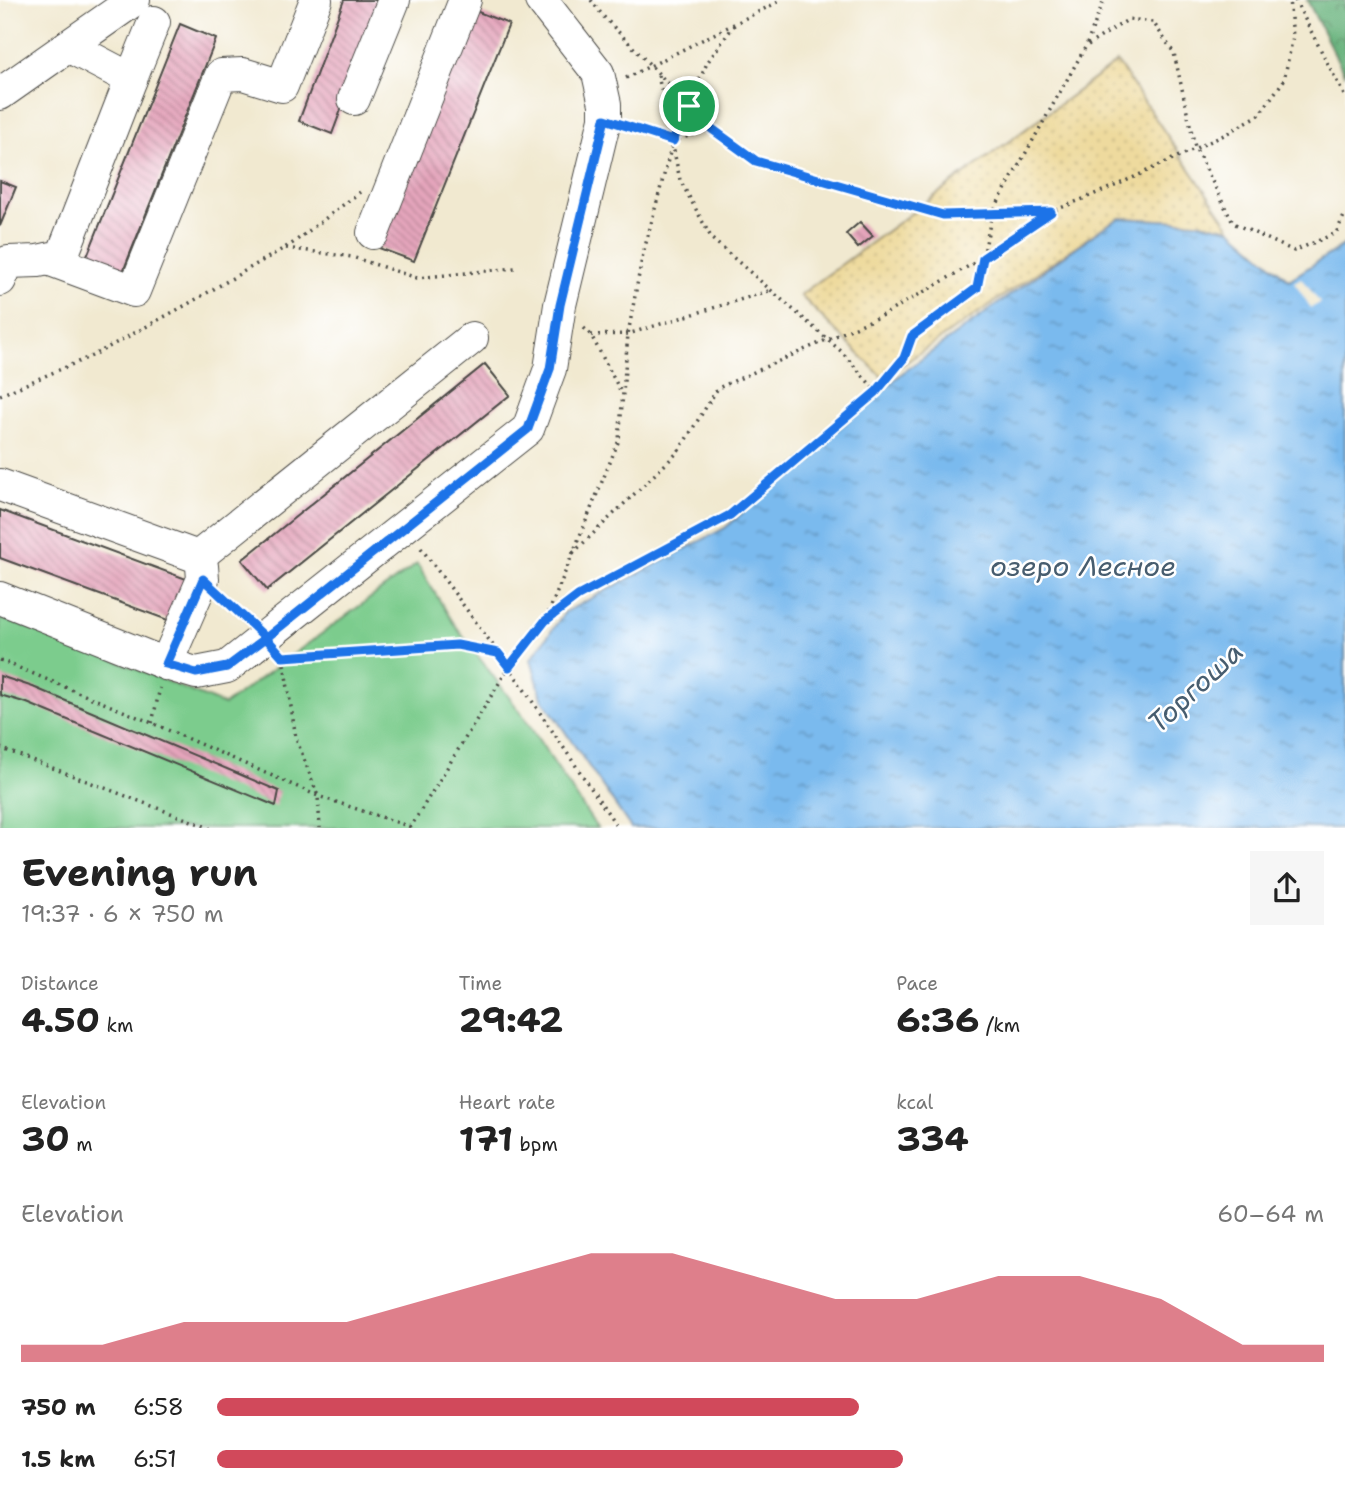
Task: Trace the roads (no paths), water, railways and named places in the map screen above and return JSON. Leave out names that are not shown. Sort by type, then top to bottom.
[{"type":"street","points":[[48,259],[134,291],[221,75],[243,74],[282,86],[316,0]]},
{"type":"street","points":[[354,99],[394,0]]},
{"type":"street","points":[[373,233],[465,0]]},
{"type":"street","points":[[0,598],[166,664],[196,673],[227,667],[528,429],[550,369],[560,305],[604,105],[598,73],[541,0]]},
{"type":"street","points":[[0,280],[8,262],[62,256],[131,79],[144,11]]},
{"type":"street","points":[[0,94],[68,46],[144,11]]},
{"type":"street","points":[[68,46],[131,79]]},
{"type":"street","points":[[166,664],[201,568],[472,338]]},
{"type":"street","points":[[0,485],[201,568]]},
{"type":"water","name":"озеро Лесное","points":[[1120,218],[1196,222],[1231,229],[1289,280],[1345,244],[1345,828],[631,828],[542,698],[531,659],[565,612],[725,528],[901,374]]},
{"type":"water label","name":"Торгоша","points":[[1195,687]]}]
